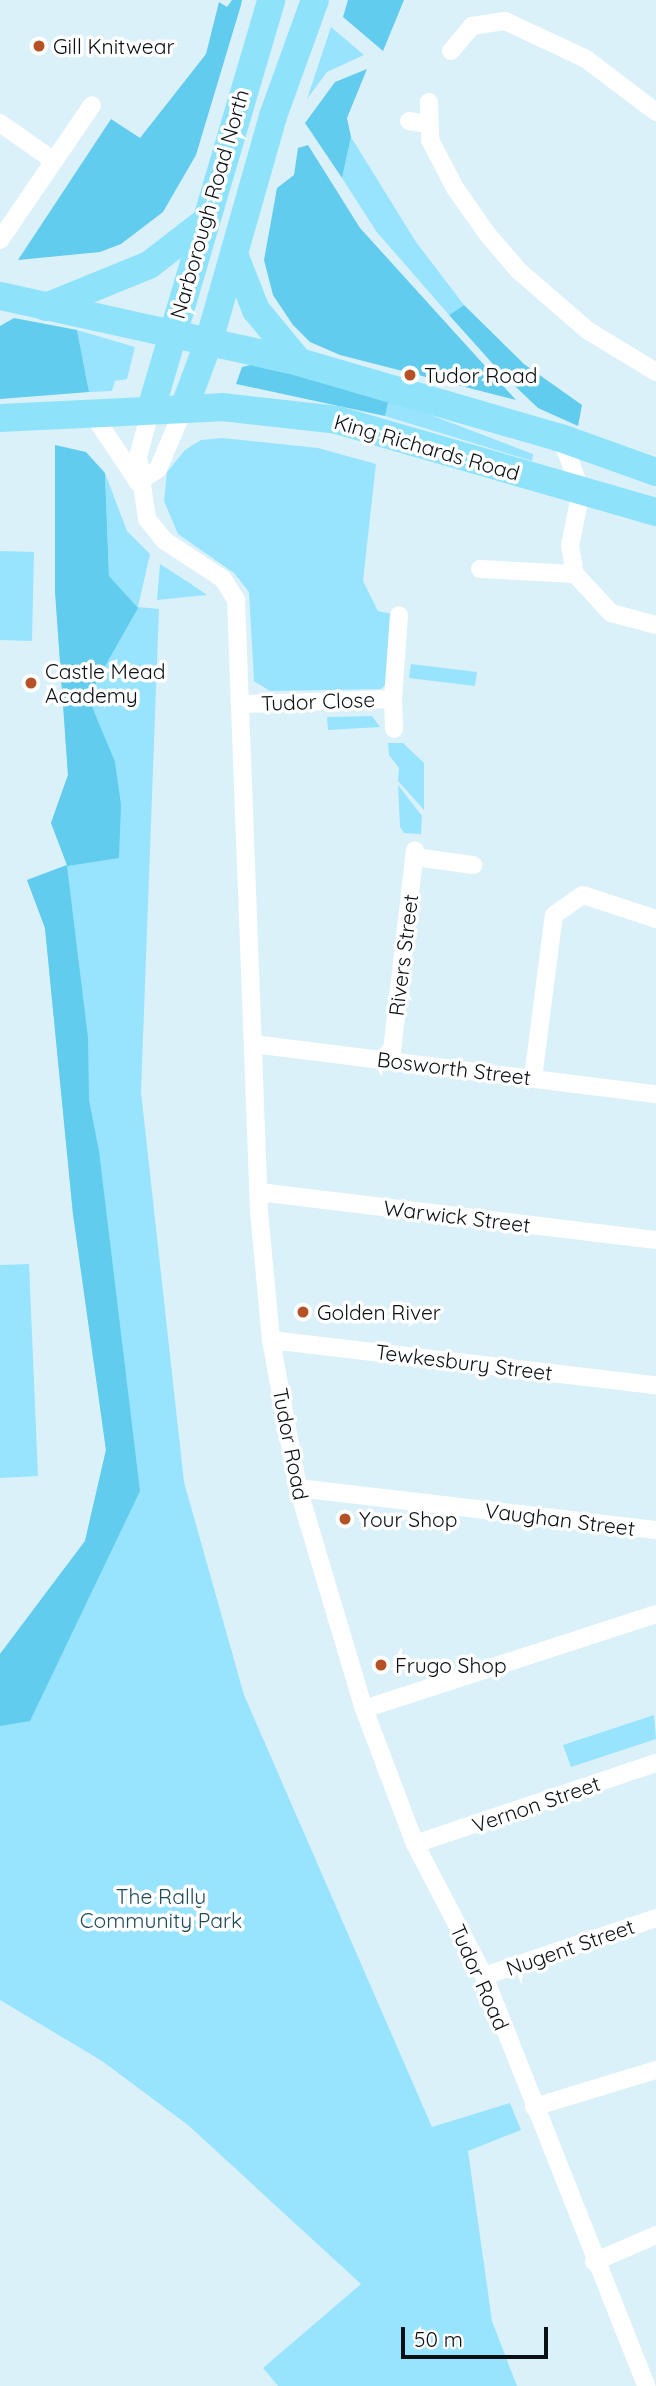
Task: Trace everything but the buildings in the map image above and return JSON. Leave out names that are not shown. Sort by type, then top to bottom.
[{"type":"main road","name":"Narborough Road North","points":[[151,409],[202,224],[271,0]]},
{"type":"main road","name":"Narborough Road North","points":[[184,408],[209,341],[273,116],[315,0]]},
{"type":"main road","points":[[46,307],[149,265],[202,224]]},
{"type":"main road","name":"Narborough Road North","points":[[234,254],[256,310],[299,362]]},
{"type":"main road","points":[[0,296],[299,362],[561,438],[656,472]]},
{"type":"main road","name":"King Richards Road","points":[[0,418],[184,408],[337,420],[656,512]]},
{"type":"street","points":[[451,51],[472,26],[505,21],[586,59],[656,112]]},
{"type":"street","points":[[429,102],[418,122],[455,188],[519,271],[587,330],[656,372]]},
{"type":"street","points":[[0,240],[92,106]]},
{"type":"street","points":[[0,123],[54,161]]},
{"type":"street","points":[[138,482],[158,469],[184,408]]},
{"type":"street","name":"Tudor Road","points":[[138,482],[138,457],[151,409]]},
{"type":"street","name":"Tudor Road","points":[[92,413],[138,482],[153,529],[233,589],[243,704],[259,1192],[271,1340],[298,1488],[364,1709],[415,1844],[484,1976],[594,2262],[646,2386]]},
{"type":"street","points":[[561,438],[581,491],[570,546],[575,574],[611,613],[656,625]]},
{"type":"street","points":[[480,569],[575,574]]},
{"type":"street","name":"Tudor Close","points":[[394,729],[393,699],[399,615]]},
{"type":"street","name":"Tudor Close","points":[[243,704],[393,699]]},
{"type":"street","name":"Rivers Street","points":[[391,1060],[415,854],[472,865]]},
{"type":"street","points":[[533,1078],[554,915],[583,895],[656,919]]},
{"type":"street","name":"Bosworth Street","points":[[253,1044],[656,1094]]},
{"type":"street","name":"Warwick Street","points":[[259,1192],[656,1240]]},
{"type":"street","name":"Tewkesbury Street","points":[[271,1340],[656,1385]]},
{"type":"street","name":"Vaughan Street","points":[[298,1488],[656,1530]]},
{"type":"street","points":[[364,1709],[656,1614]]},
{"type":"street","name":"Vernon Street","points":[[415,1844],[656,1763]]},
{"type":"street","name":"Nugent Street","points":[[484,1976],[656,1918]]},
{"type":"street","points":[[534,2107],[656,2070]]},
{"type":"street","points":[[594,2262],[656,2235]]},
{"type":"green space","points":[[331,27],[364,55],[327,72],[307,99]]},
{"type":"green space","points":[[351,137],[416,242],[464,305],[449,315],[376,231],[342,178]]},
{"type":"green space","points":[[77,330],[135,347],[127,379],[115,381],[112,391],[89,392]]},
{"type":"green space","points":[[389,399],[533,454],[532,461],[385,416]]},
{"type":"green space","points":[[222,438],[318,448],[376,464],[363,581],[378,611],[392,614],[386,684],[381,689],[270,691],[254,681],[249,592],[234,573],[178,534],[164,501],[167,472],[185,450],[201,440]]},
{"type":"green space","name":"The Rally Community Park","points":[[105,473],[127,531],[150,554],[138,607],[159,609],[141,1092],[184,1482],[244,1695],[432,2127],[510,2103],[521,2130],[468,2151],[492,2321],[517,2386],[278,2386],[263,2368],[361,2284],[188,2125],[102,2061],[0,2000],[0,1654],[85,1541],[106,1450],[73,1214],[45,928],[27,880],[67,865],[51,823],[68,775],[55,591],[124,597],[109,576]]},
{"type":"green space","points":[[0,551],[34,552],[32,641],[0,640]]},
{"type":"green space","points":[[160,564],[188,582],[207,595],[157,600]]},
{"type":"green space","points":[[411,664],[477,672],[475,686],[409,678]]},
{"type":"green space","points":[[372,716],[380,727],[328,730],[327,717]]},
{"type":"green space","points":[[388,743],[403,743],[424,763],[424,810],[398,781],[399,768],[389,755]]},
{"type":"green space","points":[[398,785],[422,816],[421,834],[404,833],[400,827]]},
{"type":"green space","points":[[29,1264],[38,1476],[0,1478],[0,1265]]},
{"type":"green space","points":[[654,1715],[656,1739],[571,1767],[563,1745]]},
{"type":"shaded area","points":[[232,0],[242,0],[196,155],[163,212],[121,244],[100,252],[18,260],[111,119],[140,138],[206,54],[219,2],[227,7]]},
{"type":"shaded area","points":[[348,0],[404,0],[383,51],[343,17]]},
{"type":"shaded area","points":[[367,69],[347,118],[351,137],[342,178],[305,123],[335,82]]},
{"type":"shaded area","points":[[308,145],[360,228],[516,400],[340,355],[310,342],[293,325],[273,295],[264,260],[277,188],[294,175],[298,148]]},
{"type":"shaded area","points":[[464,305],[524,364],[582,405],[578,426],[538,408],[501,373],[449,315]]},
{"type":"shaded area","points":[[14,318],[77,330],[89,392],[0,399],[0,326]]},
{"type":"shaded area","points":[[255,364],[389,399],[385,416],[236,384],[242,367]]},
{"type":"shaded area","points":[[55,445],[86,452],[105,473],[109,576],[138,608],[96,682],[93,709],[115,762],[121,805],[119,858],[67,866],[88,1038],[89,1100],[99,1151],[140,1491],[30,1721],[0,1726],[0,1654],[85,1541],[106,1450],[73,1214],[45,928],[27,880],[67,865],[51,823],[68,775],[55,591]]},
{"type":"place","name":"Gill Knitwear","points":[[39,46]]},
{"type":"place","name":"Tudor Road","points":[[410,375]]},
{"type":"place","name":"Castle Mead Academy","points":[[31,683]]},
{"type":"place","name":"Golden River","points":[[303,1312]]},
{"type":"place","name":"Your Shop","points":[[345,1519]]},
{"type":"place","name":"Frugo Shop","points":[[381,1665]]}]
